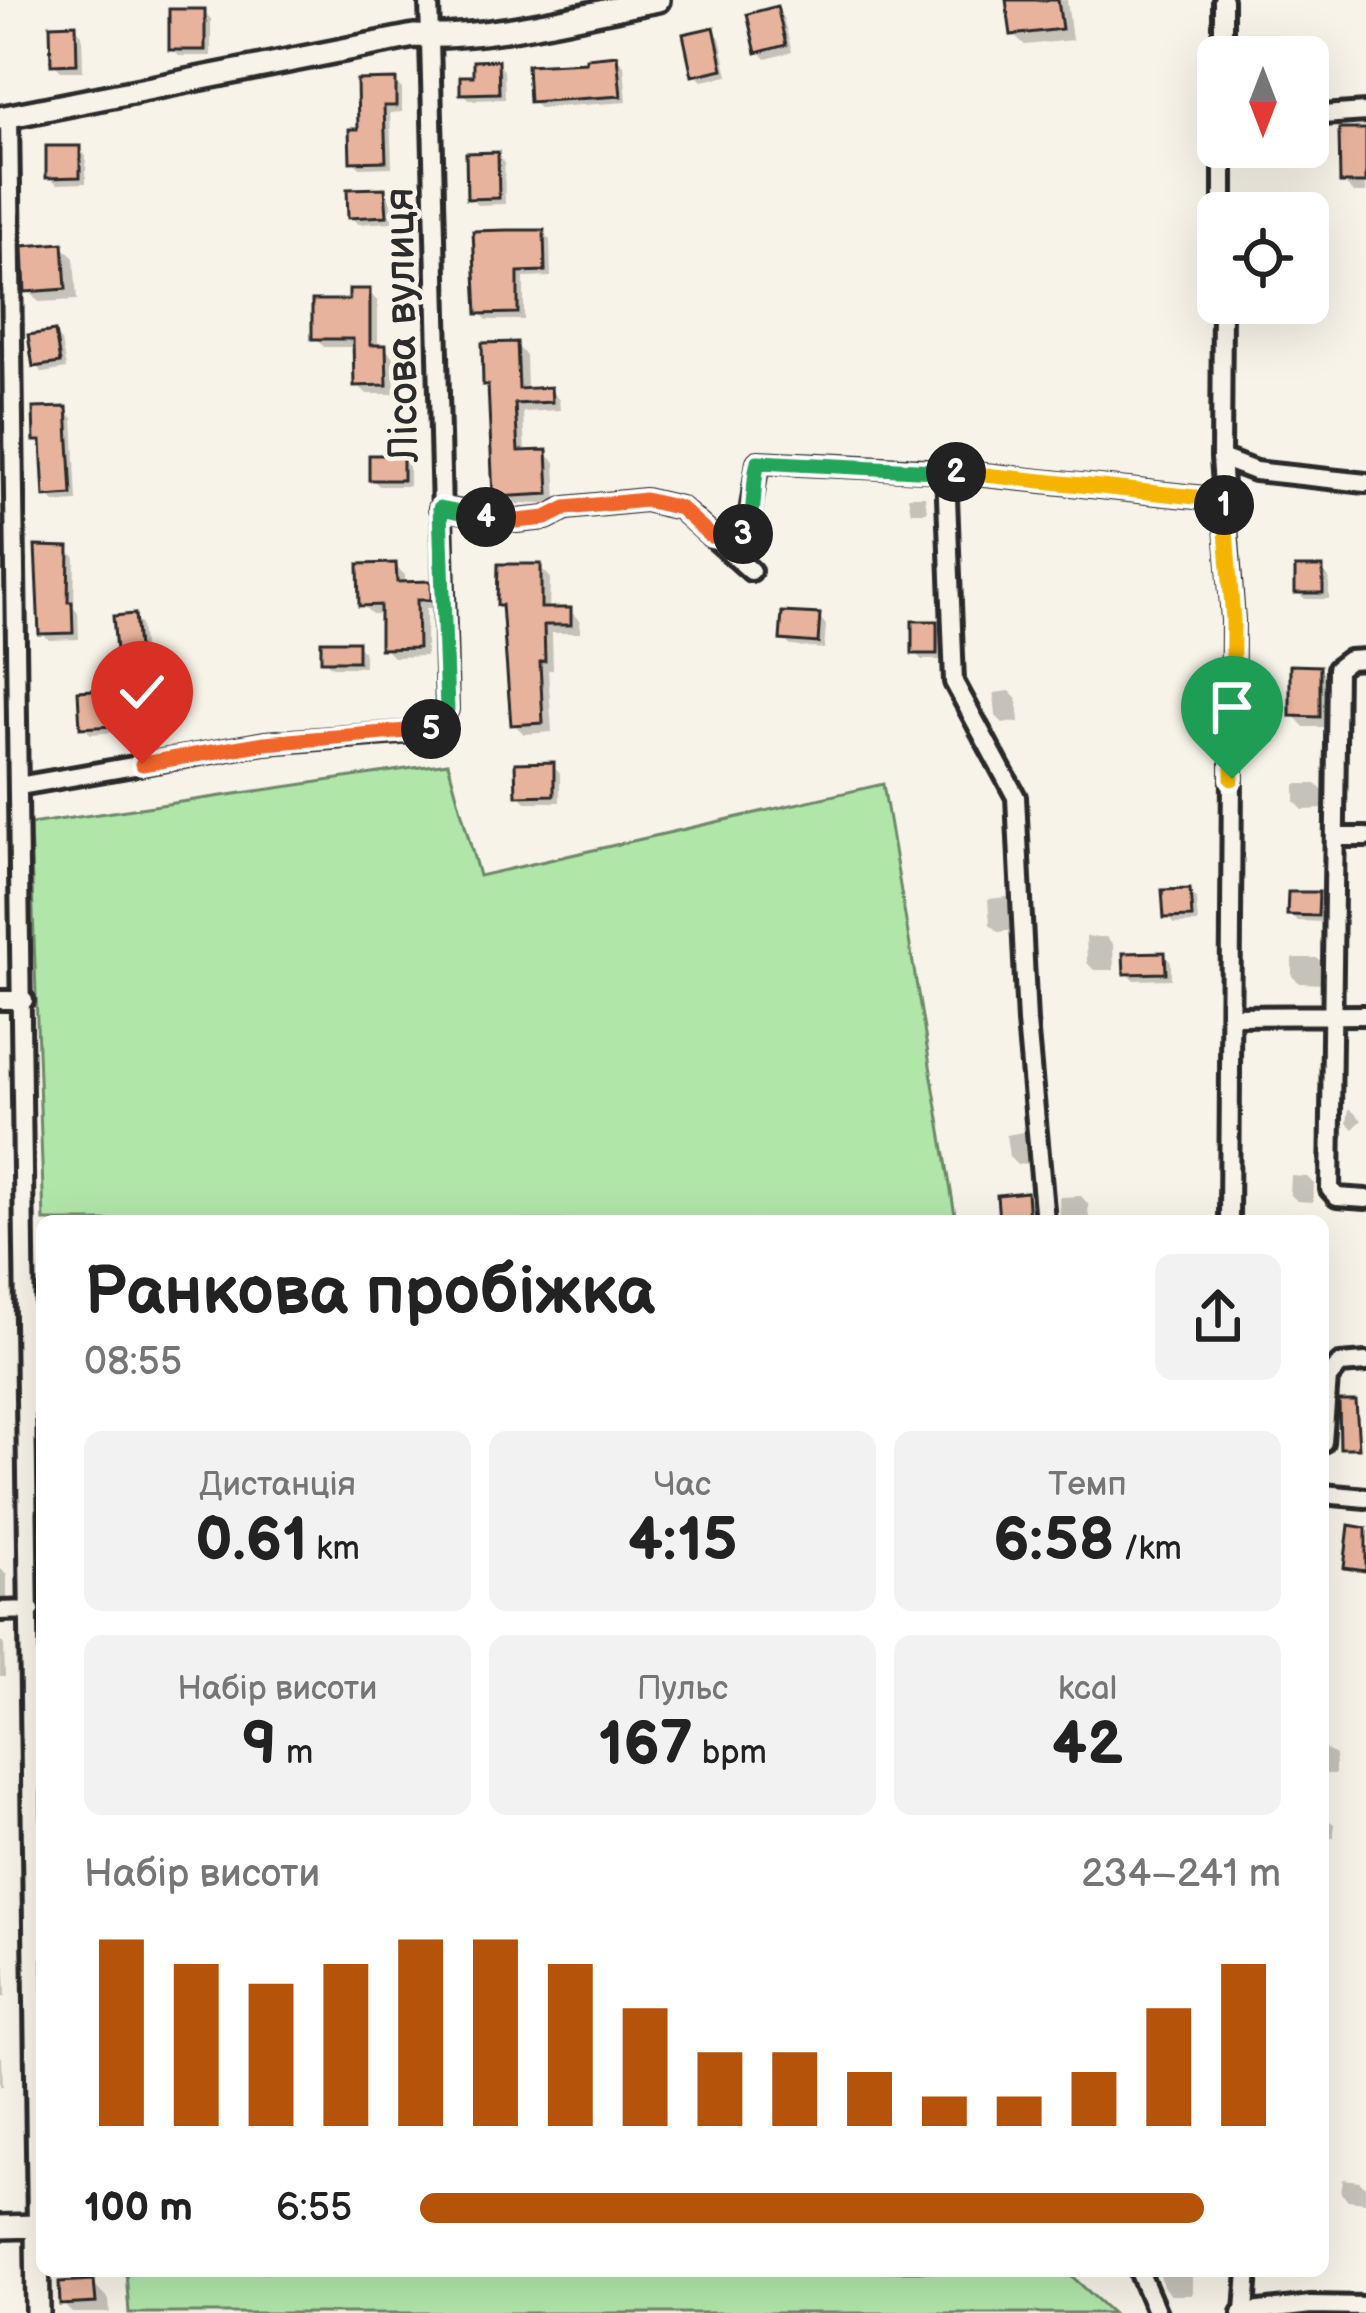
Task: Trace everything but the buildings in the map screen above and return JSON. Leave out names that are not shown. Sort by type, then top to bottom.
[{"type":"street","name":"Лісова вулиця","points":[[19,786],[265,743],[429,731],[447,710],[429,0]]},
{"type":"street","points":[[36,2123],[24,1000],[19,786],[7,686],[4,117],[414,36],[432,37],[658,0]]},
{"type":"street","points":[[1223,0],[1223,36]]},
{"type":"street","points":[[1329,115],[1366,112]]},
{"type":"street","points":[[1222,324],[1221,458],[1233,620],[1229,1215]]},
{"type":"street","points":[[1221,458],[1255,471],[1366,483]]},
{"type":"street","points":[[711,536],[736,539],[747,532],[758,462],[946,471],[1224,500]]},
{"type":"street","points":[[946,471],[954,682],[1016,797],[1027,1022],[1044,1215]]},
{"type":"street","points":[[440,508],[517,521],[546,518],[566,508],[645,500],[680,508],[751,571]]},
{"type":"street","points":[[1366,659],[1349,660],[1336,669],[1330,1189],[1337,1197],[1366,1198]]},
{"type":"street","points":[[1336,837],[1366,837]]},
{"type":"street","points":[[0,1000],[24,1000]]},
{"type":"street","points":[[1231,1016],[1366,1015]]},
{"type":"street","points":[[1329,1377],[1340,1364],[1366,1362]]},
{"type":"street","points":[[1329,1495],[1366,1498]]},
{"type":"street","points":[[0,1611],[31,1610]]},
{"type":"street","points":[[0,2227],[36,2226]]},
{"type":"street","points":[[38,2277],[38,2313]]},
{"type":"street","points":[[1142,2277],[1157,2313]]},
{"type":"street","points":[[1247,2277],[1244,2312],[1366,2306]]},
{"type":"green space","points":[[448,763],[479,876],[883,784],[955,1215],[44,1215],[30,824]]},
{"type":"green space","points":[[126,2277],[1073,2277],[1112,2313],[129,2313]]},
{"type":"route","points":[[142,764],[265,743],[429,731],[447,710],[440,508],[517,521],[606,501],[645,500],[680,508],[711,536],[736,539],[747,532],[752,520],[758,462],[775,461],[937,469],[1224,500],[1233,620],[1232,779]]}]
